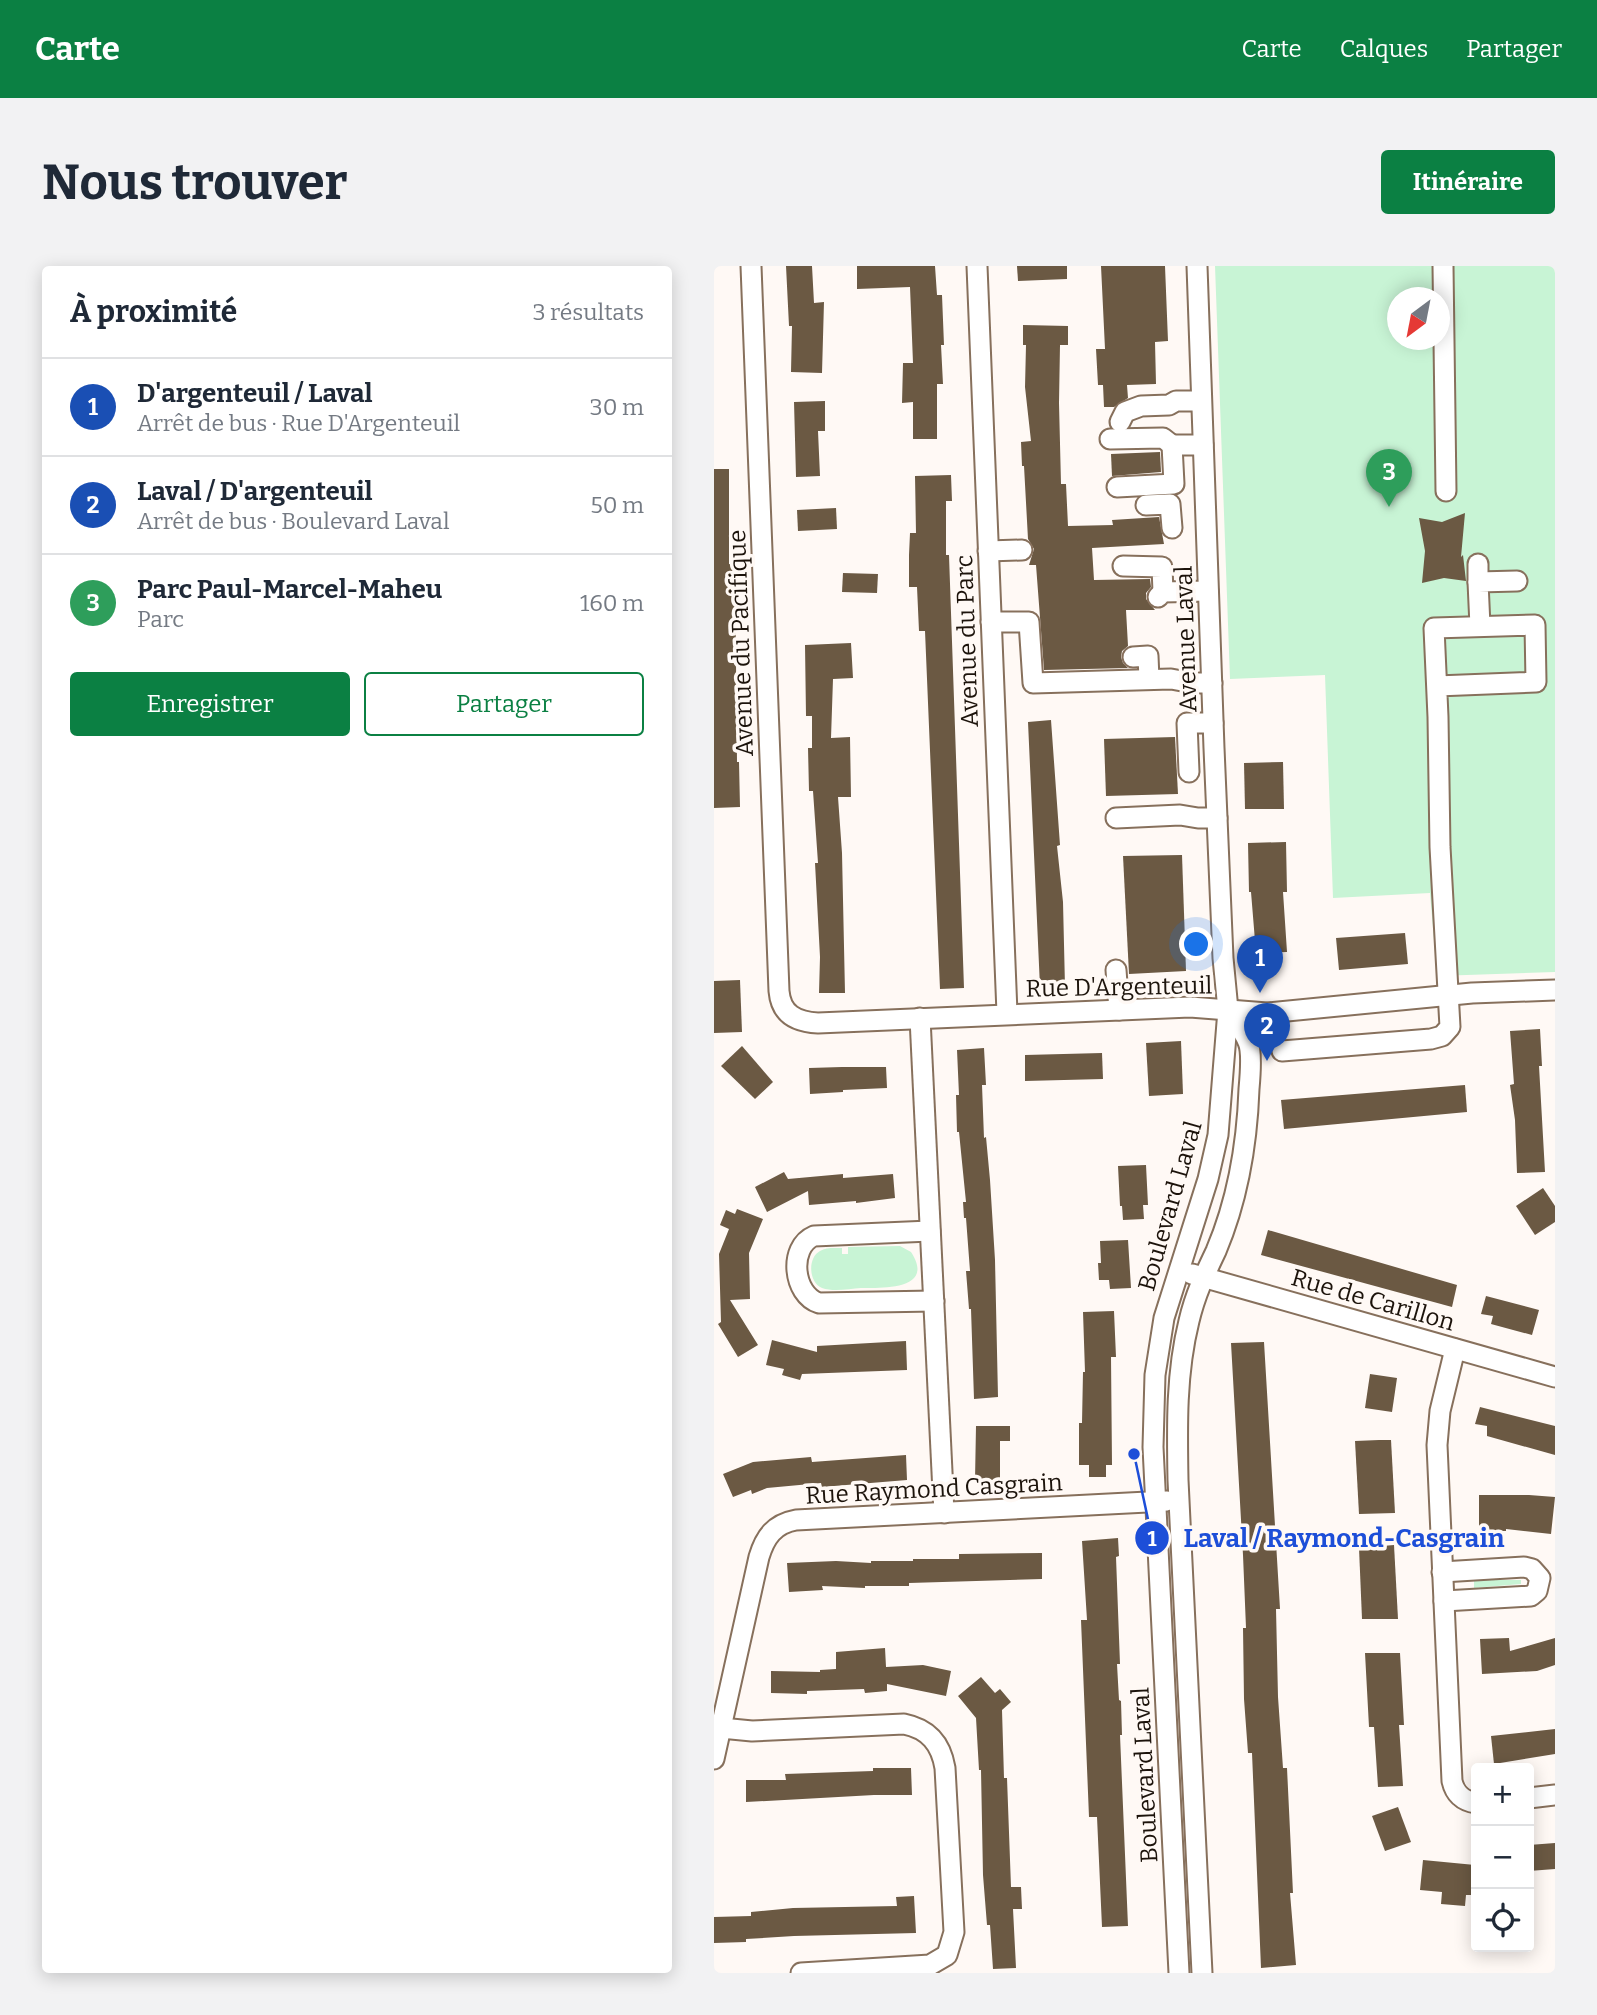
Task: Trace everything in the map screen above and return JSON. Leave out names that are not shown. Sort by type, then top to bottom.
[{"type":"street","name":"Avenue du Pacifique","points":[[751,266],[779,991],[781,1004],[790,1015]]},
{"type":"street","name":"Avenue du Parc","points":[[976,266],[1007,1013]]},
{"type":"street","name":"Avenue Laval","points":[[1197,266],[1213,723],[1223,958],[1228,1010]]},
{"type":"street","points":[[1443,266],[1446,491]]},
{"type":"street","points":[[1201,401],[1176,401],[1169,405],[1136,402],[1125,412],[1115,431],[1163,438],[1172,445],[1203,445]]},
{"type":"street","points":[[1117,487],[1174,484],[1172,445]]},
{"type":"street","points":[[1146,505],[1170,504],[1168,528],[1206,526]]},
{"type":"street","points":[[988,551],[1023,550]]},
{"type":"street","points":[[1123,566],[1162,566],[1160,595],[1208,591]]},
{"type":"street","points":[[1480,626],[1478,573],[1517,581]]},
{"type":"street","points":[[991,622],[1029,622],[1033,683],[1171,679],[1212,683]]},
{"type":"street","points":[[1282,1051],[1438,1038],[1448,1031],[1451,1023],[1440,847],[1434,628],[1535,625],[1536,682],[1437,686]]},
{"type":"street","points":[[1133,657],[1148,656],[1149,680]]},
{"type":"street","points":[[1189,772],[1184,721],[1213,723]]},
{"type":"street","points":[[1116,818],[1180,814],[1217,818]]},
{"type":"street","points":[[1116,970],[1119,1010]]},
{"type":"street","name":"Rue D'Argenteuil","points":[[790,1015],[810,1023],[1190,1007],[1267,1013],[1450,996],[1555,990]]},
{"type":"street","name":"Boulevard Laval","points":[[1179,1973],[1152,1437],[1155,1375],[1164,1318],[1208,1179],[1219,1135],[1228,1010]]},
{"type":"street","name":"Boulevard Laval","points":[[1202,1973],[1177,1431],[1178,1384],[1189,1319],[1202,1277],[1216,1251],[1235,1194],[1244,1155],[1249,1042],[1228,1010]]},
{"type":"street","points":[[920,1018],[944,1513]]},
{"type":"street","points":[[930,1231],[814,1236],[806,1240],[799,1251],[798,1278],[800,1289],[806,1297],[819,1303],[934,1301]]},
{"type":"street","name":"Rue de Carillon","points":[[1178,1270],[1555,1377]]},
{"type":"street","points":[[1455,1349],[1438,1427],[1442,1572],[1452,1781],[1460,1797],[1471,1800]]},
{"type":"street","name":"Rue Raymond Casgrain","points":[[714,1759],[759,1557],[765,1539],[783,1523],[796,1520],[1180,1500]]},
{"type":"street","points":[[1442,1572],[1524,1567],[1532,1569],[1540,1578],[1537,1591],[1531,1596],[1444,1601]]},
{"type":"street","points":[[721,1728],[752,1731],[904,1724],[924,1731],[942,1752],[954,1912],[954,1938],[947,1955],[930,1965],[801,1973]]},
{"type":"street","points":[[1534,1798],[1555,1796]]},
{"type":"green space","points":[[1215,266],[1555,266],[1555,972],[1437,976],[1430,893],[1333,898],[1325,675],[1230,679]]},
{"type":"green space","points":[[900,1246],[911,1252],[917,1264],[917,1274],[903,1284],[881,1288],[831,1290],[822,1288],[812,1276],[811,1264],[816,1254],[822,1250],[842,1248],[842,1254],[848,1254],[848,1247]]},
{"type":"green space","points":[[1474,1580],[1521,1580],[1521,1584],[1474,1588]]},
{"type":"building","points":[[786,266],[812,266],[814,303],[824,302],[822,373],[791,372],[792,326],[789,326]]},
{"type":"building","points":[[857,266],[935,266],[937,295],[942,295],[944,345],[941,345],[943,384],[937,384],[937,439],[913,439],[913,402],[902,403],[903,363],[913,363],[910,287],[857,289]]},
{"type":"building","points":[[1017,266],[1067,266],[1067,279],[1018,281]]},
{"type":"building","points":[[1101,266],[1165,266],[1168,341],[1155,342],[1156,384],[1127,385],[1128,398],[1114,407],[1104,407],[1103,385],[1098,385],[1096,349],[1105,349]]},
{"type":"building","points":[[1023,325],[1068,326],[1068,345],[1060,345],[1059,403],[1061,484],[1066,484],[1068,526],[1113,525],[1112,520],[1159,517],[1164,544],[1092,548],[1094,580],[1150,579],[1151,587],[1146,593],[1146,599],[1155,610],[1126,610],[1128,646],[1122,651],[1121,657],[1128,668],[1044,670],[1036,565],[1029,565],[1034,549],[1028,539],[1022,466],[1021,442],[1031,441],[1025,387],[1026,345],[1023,345]]},
{"type":"building","points":[[825,401],[825,431],[818,431],[820,476],[796,477],[794,402]]},
{"type":"building","points":[[1160,452],[1161,472],[1112,476],[1111,454]]},
{"type":"building","points":[[714,469],[729,469],[729,564],[735,564],[740,807],[714,808]]},
{"type":"building","points":[[951,475],[952,501],[946,501],[946,555],[949,555],[964,988],[940,989],[925,631],[919,631],[917,587],[909,587],[909,555],[910,533],[916,533],[915,476]]},
{"type":"building","points":[[836,508],[837,529],[798,531],[797,510]]},
{"type":"building","points":[[1465,513],[1461,557],[1463,555],[1466,581],[1444,578],[1422,583],[1425,551],[1419,518],[1442,522]]},
{"type":"building","points":[[843,573],[878,574],[877,593],[842,592]]},
{"type":"building","points":[[851,643],[853,678],[833,679],[831,738],[850,737],[851,797],[838,797],[845,993],[819,993],[820,957],[815,863],[818,863],[813,791],[809,791],[808,748],[812,748],[812,716],[806,716],[805,645]]},
{"type":"building","points":[[1051,720],[1060,845],[1057,846],[1063,902],[1065,987],[1040,987],[1028,722]]},
{"type":"building","points":[[1175,737],[1178,794],[1106,796],[1104,739]]},
{"type":"building","points":[[1283,762],[1284,809],[1245,809],[1244,763]]},
{"type":"building","points":[[1286,842],[1287,892],[1283,892],[1287,952],[1256,953],[1249,892],[1248,843]]},
{"type":"building","points":[[1182,855],[1186,971],[1129,974],[1123,856]]},
{"type":"building","points":[[1405,933],[1408,964],[1339,970],[1336,938]]},
{"type":"building","points":[[740,980],[742,1032],[714,1033],[714,981]]},
{"type":"building","points":[[1540,1029],[1542,1066],[1539,1066],[1545,1172],[1517,1173],[1515,1120],[1510,1085],[1514,1084],[1510,1031]]},
{"type":"building","points":[[1181,1041],[1183,1094],[1149,1096],[1146,1043]]},
{"type":"building","points":[[742,1046],[773,1082],[755,1099],[721,1066]]},
{"type":"building","points":[[984,1048],[984,1138],[986,1137],[995,1260],[998,1397],[974,1399],[971,1309],[966,1271],[970,1271],[963,1202],[966,1202],[957,1132],[957,1050]]},
{"type":"building","points":[[1102,1053],[1103,1079],[1025,1081],[1025,1055]]},
{"type":"building","points":[[886,1067],[887,1088],[810,1094],[809,1068]]},
{"type":"building","points":[[1465,1085],[1467,1112],[1284,1129],[1281,1100]]},
{"type":"building","points":[[1146,1165],[1148,1205],[1143,1205],[1144,1219],[1123,1220],[1118,1166]]},
{"type":"building","points":[[784,1172],[788,1179],[843,1174],[843,1178],[893,1174],[895,1198],[809,1205],[808,1191],[767,1212],[755,1187]]},
{"type":"building","points":[[1543,1188],[1555,1206],[1555,1222],[1535,1235],[1516,1206]]},
{"type":"building","points":[[737,1209],[763,1219],[749,1253],[750,1299],[730,1300],[758,1345],[738,1357],[718,1324],[721,1322],[719,1254],[729,1229],[720,1225],[726,1210],[735,1214]]},
{"type":"building","points":[[1268,1230],[1457,1285],[1452,1307],[1261,1255]]},
{"type":"building","points":[[1128,1240],[1131,1288],[1110,1289],[1109,1280],[1099,1280],[1100,1241]]},
{"type":"building","points":[[1486,1296],[1539,1310],[1532,1335],[1491,1324],[1493,1316],[1481,1314]]},
{"type":"building","points":[[1114,1311],[1116,1357],[1111,1357],[1112,1465],[1106,1465],[1106,1477],[1089,1477],[1089,1465],[1079,1465],[1079,1423],[1082,1423],[1085,1372],[1083,1312]]},
{"type":"building","points":[[772,1340],[817,1352],[817,1346],[906,1341],[907,1370],[802,1374],[800,1380],[782,1375],[784,1369],[766,1365]]},
{"type":"building","points":[[1264,1342],[1280,1609],[1276,1609],[1278,1697],[1283,1768],[1287,1768],[1293,1893],[1290,1893],[1296,1965],[1261,1968],[1252,1753],[1248,1753],[1244,1699],[1243,1628],[1246,1628],[1231,1343]]},
{"type":"building","points":[[1370,1374],[1397,1378],[1392,1412],[1365,1408]]},
{"type":"building","points":[[1480,1407],[1555,1426],[1555,1455],[1487,1436],[1487,1426],[1475,1424]]},
{"type":"building","points":[[976,1426],[1010,1426],[1010,1441],[1000,1441],[1000,1480],[975,1480]]},
{"type":"building","points":[[1391,1440],[1395,1513],[1359,1514],[1355,1441]]},
{"type":"building","points":[[906,1455],[907,1480],[822,1487],[821,1483],[767,1488],[752,1494],[751,1490],[733,1497],[723,1474],[753,1462],[811,1457],[812,1462]]},
{"type":"building","points":[[1479,1495],[1555,1497],[1551,1534],[1506,1529],[1479,1531]]},
{"type":"building","points":[[1118,1538],[1119,1556],[1116,1557],[1120,1664],[1117,1664],[1121,1701],[1128,1926],[1102,1927],[1097,1817],[1089,1817],[1081,1620],[1087,1620],[1082,1541]]},
{"type":"building","points":[[1394,1545],[1398,1619],[1362,1619],[1359,1548]]},
{"type":"building","points":[[1042,1553],[1042,1579],[909,1583],[909,1586],[865,1588],[822,1586],[823,1590],[789,1592],[787,1563],[871,1563],[959,1559],[959,1554]]},
{"type":"building","points":[[1509,1638],[1510,1651],[1555,1638],[1555,1665],[1537,1671],[1482,1674],[1480,1639]]},
{"type":"building","points":[[885,1648],[886,1667],[923,1665],[951,1671],[946,1696],[887,1684],[887,1691],[865,1693],[864,1689],[807,1691],[807,1694],[771,1693],[771,1671],[820,1672],[836,1669],[836,1652]]},
{"type":"building","points":[[1365,1653],[1400,1653],[1404,1725],[1399,1725],[1403,1786],[1378,1787],[1374,1727],[1369,1727]]},
{"type":"building","points":[[981,1677],[995,1693],[1000,1689],[1011,1702],[1002,1710],[1011,1887],[1021,1887],[1022,1909],[1013,1909],[1016,1968],[993,1969],[983,1875],[981,1770],[976,1718],[958,1696]]},
{"type":"building","points":[[1555,1729],[1555,1754],[1494,1763],[1491,1736]]},
{"type":"building","points":[[873,1768],[911,1768],[912,1795],[746,1802],[746,1780],[786,1780],[785,1774],[873,1771]]},
{"type":"building","points":[[1398,1807],[1411,1842],[1385,1851],[1372,1816]]},
{"type":"building","points":[[1555,1843],[1555,1869],[1534,1871],[1534,1845]]},
{"type":"building","points":[[1423,1860],[1471,1865],[1471,1895],[1466,1895],[1465,1906],[1441,1904],[1442,1892],[1420,1890]]},
{"type":"building","points":[[914,1896],[916,1933],[794,1936],[714,1943],[714,1917],[751,1916],[751,1912],[793,1908],[897,1906],[896,1897]]},
{"type":"place","name":"Parc Paul-Marcel-Maheu","points":[[1389,507]]},
{"type":"place","name":"D'argenteuil / Laval","points":[[1260,993]]},
{"type":"place","name":"Laval / D'argenteuil","points":[[1267,1061]]},
{"type":"place","name":"Laval / Raymond-Casgrain","points":[[1134,1454]]}]
